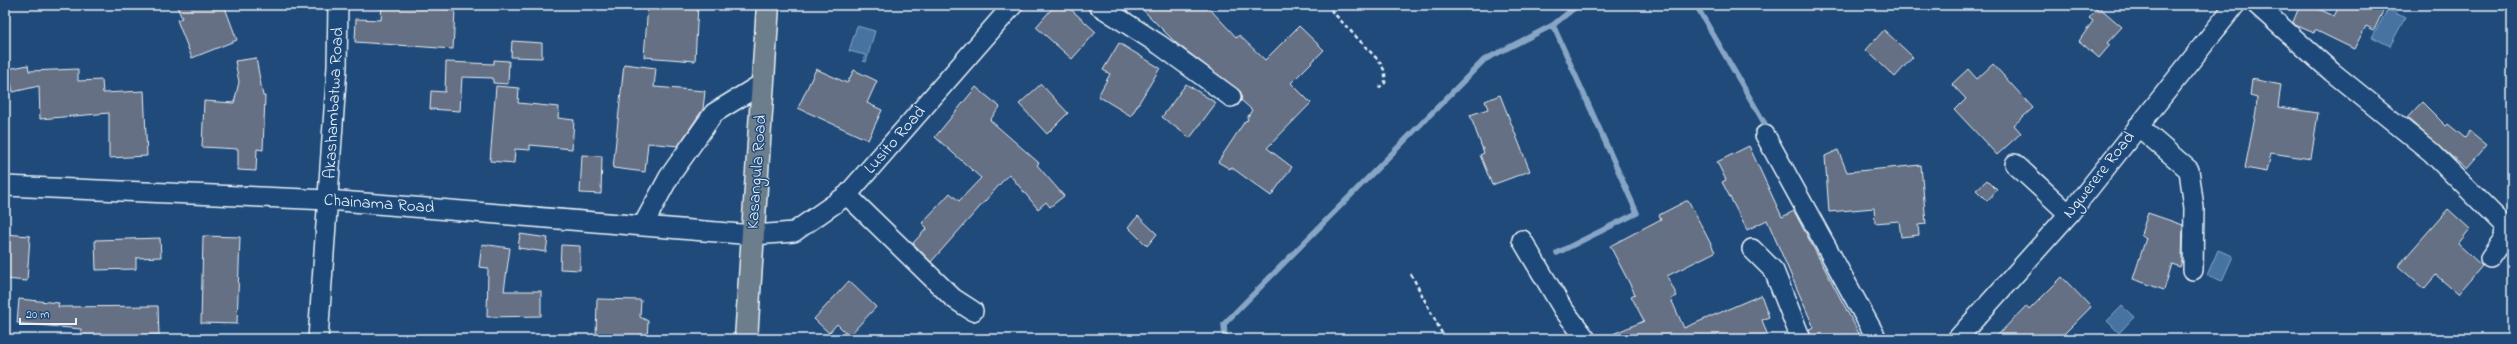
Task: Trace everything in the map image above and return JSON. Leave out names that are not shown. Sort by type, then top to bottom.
[{"type":"main road","name":"Kasangula Road","points":[[746,339],[768,5]]},
{"type":"street","name":"Akashambatwa Road","points":[[318,339],[337,67],[338,5]]},
{"type":"street","name":"Lusito Road","points":[[753,235],[794,232],[847,195],[1012,5]]},
{"type":"street","points":[[1098,5],[1160,45],[1231,97]]},
{"type":"street","name":"Ngwerere Road","points":[[1957,339],[2069,214],[2235,5]]},
{"type":"street","points":[[2257,5],[2332,72],[2431,152],[2505,226],[2504,238],[2490,258]]},
{"type":"street","points":[[643,225],[669,177],[714,113],[763,83]]},
{"type":"street","points":[[2138,126],[2189,170],[2194,208],[2193,270]]},
{"type":"street","points":[[1765,135],[1877,339]]},
{"type":"street","points":[[2015,164],[2069,214]]},
{"type":"street","name":"Chainama Road","points":[[5,186],[328,200],[753,235]]},
{"type":"street","points":[[847,195],[953,298],[973,311]]},
{"type":"street","points":[[1522,240],[1563,309],[1586,339]]},
{"type":"street","points":[[1752,249],[1774,272],[1801,339]]},
{"type":"path","points":[[1326,5],[1382,67],[1385,72],[1385,83],[1377,89]]},
{"type":"path","points":[[1411,274],[1445,339]]},
{"type":"water","points":[[2388,9],[2405,18],[2390,46],[2372,37]]},
{"type":"water","points":[[857,26],[875,31],[866,62],[863,61],[865,55],[849,51]]},
{"type":"water","points":[[2218,250],[2233,256],[2222,281],[2207,275]]},
{"type":"water","points":[[2122,306],[2134,317],[2119,333],[2107,321]]},
{"type":"building","points":[[176,5],[224,5],[237,40],[192,58],[177,20],[182,18]]},
{"type":"building","points":[[382,5],[418,5],[418,7],[455,10],[453,49],[355,42],[356,19],[381,20]]},
{"type":"building","points":[[648,5],[698,5],[695,61],[644,57]]},
{"type":"building","points":[[1055,5],[1066,5],[1096,32],[1072,59],[1036,27]]},
{"type":"building","points":[[1138,5],[1206,5],[1237,38],[1239,35],[1265,60],[1299,26],[1324,50],[1291,83],[1311,103],[1267,148],[1292,167],[1271,196],[1231,167],[1230,169],[1218,162],[1245,121],[1248,120],[1247,118],[1252,110],[1241,100],[1241,92],[1176,43]]},
{"type":"building","points":[[2300,5],[2310,5],[2334,16],[2340,5],[2386,5],[2374,30],[2366,26],[2354,49],[2315,30],[2314,33],[2295,25],[2293,22]]},
{"type":"building","points":[[2099,7],[2122,27],[2107,43],[2110,45],[2099,58],[2079,41],[2093,21],[2089,18]]},
{"type":"building","points":[[1884,30],[1913,57],[1895,77],[1866,50]]},
{"type":"building","points":[[512,41],[542,43],[542,58],[511,57]]},
{"type":"building","points":[[1119,43],[1160,68],[1131,116],[1098,96],[1110,74],[1103,70]]},
{"type":"building","points":[[256,58],[263,96],[265,96],[263,150],[257,149],[256,171],[238,170],[238,149],[202,147],[204,101],[234,103],[239,82],[235,61]]},
{"type":"building","points":[[494,60],[509,61],[508,84],[493,83],[493,78],[462,77],[460,111],[430,109],[431,91],[445,92],[446,62],[494,64]]},
{"type":"building","points":[[624,64],[656,68],[654,87],[705,91],[703,109],[678,146],[648,143],[645,172],[613,168]]},
{"type":"building","points":[[1993,64],[2033,108],[2014,125],[2021,133],[1997,155],[1955,110],[1966,99],[1952,84],[1968,69],[1977,79]]},
{"type":"building","points":[[28,65],[29,71],[78,69],[78,81],[102,80],[103,93],[144,91],[147,156],[109,158],[109,113],[40,119],[39,86],[13,92],[8,69]]},
{"type":"building","points":[[816,69],[847,83],[854,70],[877,81],[867,103],[882,110],[868,140],[798,108]]},
{"type":"building","points":[[2252,79],[2281,85],[2278,107],[2318,113],[2311,159],[2271,153],[2267,172],[2245,168],[2256,112],[2257,98],[2250,96]]},
{"type":"building","points":[[1041,84],[1068,113],[1047,134],[1019,104]]},
{"type":"building","points":[[1186,84],[1216,103],[1190,138],[1162,117]]},
{"type":"building","points":[[496,86],[519,88],[518,103],[559,107],[558,118],[574,120],[572,149],[530,145],[530,150],[515,149],[514,163],[490,161]]},
{"type":"building","points":[[976,87],[1000,107],[990,120],[1039,163],[1037,165],[1064,196],[1050,207],[1046,202],[1038,209],[1009,174],[931,262],[913,243],[927,228],[922,223],[950,193],[959,201],[981,178],[935,137]]},
{"type":"building","points":[[1500,95],[1530,171],[1492,185],[1480,155],[1484,153],[1470,115],[1488,109],[1485,101]]},
{"type":"building","points":[[2422,102],[2446,126],[2448,124],[2465,138],[2470,131],[2487,145],[2466,169],[2407,118]]},
{"type":"building","points":[[1749,146],[1782,217],[1794,211],[1862,339],[1812,339],[1809,330],[1814,328],[1767,220],[1747,230],[1722,182],[1726,180],[1717,162]]},
{"type":"building","points":[[1838,150],[1847,172],[1921,165],[1926,224],[1918,225],[1919,235],[1901,237],[1899,221],[1875,223],[1874,208],[1829,212],[1825,156]]},
{"type":"building","points":[[582,155],[602,156],[601,194],[580,193]]},
{"type":"building","points":[[1987,180],[1997,190],[1987,201],[1976,190]]},
{"type":"building","points":[[1688,200],[1715,252],[1667,276],[1677,296],[1671,299],[1684,328],[1761,295],[1769,317],[1762,320],[1769,339],[1601,339],[1644,321],[1631,296],[1635,294],[1610,246],[1661,219],[1659,215]]},
{"type":"building","points":[[2448,209],[2470,229],[2458,244],[2482,266],[2458,294],[2436,275],[2424,289],[2398,266]]},
{"type":"building","points":[[2148,213],[2183,225],[2182,260],[2180,267],[2172,264],[2164,290],[2133,279],[2146,238],[2141,234]]},
{"type":"building","points":[[1138,216],[1157,234],[1147,246],[1128,227]]},
{"type":"building","points":[[5,234],[30,236],[27,281],[5,279]]},
{"type":"building","points":[[520,234],[548,238],[546,252],[518,248]]},
{"type":"building","points":[[203,236],[240,237],[237,324],[201,323]]},
{"type":"building","points":[[160,238],[161,257],[136,258],[136,269],[96,270],[95,240]]},
{"type":"building","points":[[482,244],[510,248],[504,291],[541,291],[541,316],[487,317],[488,268],[479,267]]},
{"type":"building","points":[[561,245],[580,246],[580,270],[560,269]]},
{"type":"building","points":[[2062,277],[2091,307],[2059,339],[1994,339],[2026,306],[2029,310]]},
{"type":"building","points":[[849,281],[876,307],[849,336],[837,324],[829,333],[814,319]]},
{"type":"building","points":[[19,299],[59,303],[58,307],[158,306],[159,335],[81,336],[81,329],[17,323]]},
{"type":"building","points":[[597,299],[641,300],[640,317],[648,321],[647,339],[596,339]]},
{"type":"waterway","points":[[1225,339],[1224,324],[1484,60],[1553,25],[1578,5]]},
{"type":"waterway","points":[[1696,5],[1769,131]]},
{"type":"waterway","points":[[1553,25],[1637,213],[1557,253]]}]
